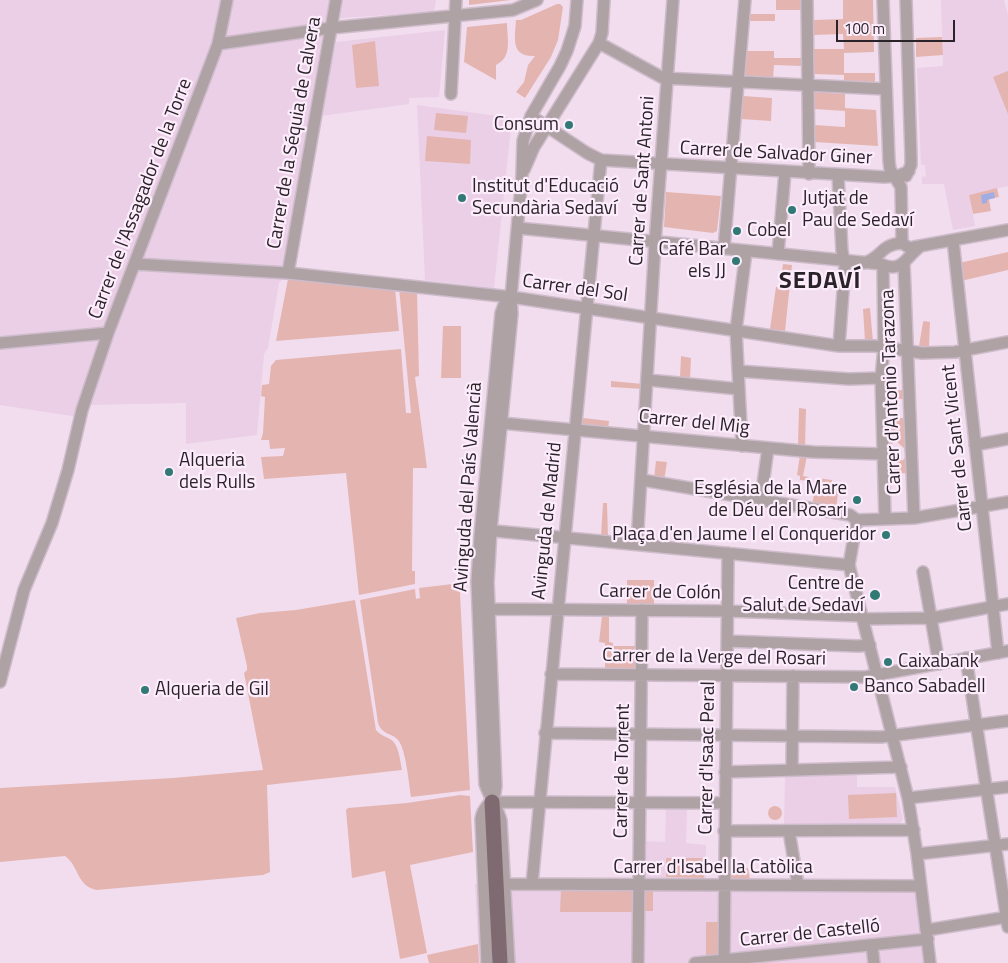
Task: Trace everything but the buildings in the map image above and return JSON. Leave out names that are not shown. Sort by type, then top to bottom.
[{"type":"main road","points":[[492,802],[500,963]]},
{"type":"street","name":"Carrer de l'Assagador de la Torre","points":[[0,682],[24,590],[52,523],[68,470],[82,410],[108,333],[218,44],[227,0]]},
{"type":"street","name":"Carrer de la Séquia de Calvera","points":[[288,273],[336,0]]},
{"type":"street","points":[[451,94],[456,0]]},
{"type":"street","points":[[218,44],[332,28],[513,10],[537,0]]},
{"type":"street","name":"Avinguda del País Valencià","points":[[509,963],[501,821],[485,784],[477,581],[502,423],[512,314],[510,297],[518,228],[523,141],[530,116],[567,51],[575,26],[577,0]]},
{"type":"street","name":"Avinguda del País Valencià","points":[[522,175],[546,127],[599,43],[602,33],[604,0]]},
{"type":"street","name":"Carrer de Sant Antoni","points":[[637,544],[655,243],[673,0]]},
{"type":"street","points":[[724,249],[745,0]]},
{"type":"street","points":[[807,0],[809,174]]},
{"type":"street","points":[[883,0],[889,166],[900,187]]},
{"type":"street","points":[[900,187],[909,172],[911,157],[906,0]]},
{"type":"street","points":[[599,43],[661,78],[886,89]]},
{"type":"street","name":"Carrer de Salvador Giner","points":[[530,116],[600,160],[809,174],[894,176],[909,172]]},
{"type":"street","name":"Avinguda de Madrid","points":[[532,884],[600,160]]},
{"type":"street","points":[[778,254],[785,172]]},
{"type":"street","points":[[838,175],[842,251],[845,261],[839,346]]},
{"type":"street","name":"Carrer d'Antonio Tarazona","points":[[900,187],[906,252],[914,518]]},
{"type":"street","points":[[518,228],[746,252],[866,263],[881,262],[896,266],[906,252]]},
{"type":"street","points":[[885,518],[881,378],[884,347],[881,262],[883,249],[906,252],[921,246],[1008,230]]},
{"type":"street","name":"Carrer de Sant Vicent","points":[[953,240],[993,607],[1003,652]]},
{"type":"street","points":[[742,446],[736,330],[746,252]]},
{"type":"street","name":"Carrer del Sol","points":[[135,264],[288,273],[510,297],[839,346],[875,346],[922,353],[965,351],[1008,342]]},
{"type":"street","name":"Avinguda del País Valencià","points":[[487,963],[481,819],[483,811],[492,802],[496,786],[486,530],[501,313],[510,297]]},
{"type":"street","points":[[0,343],[108,333]]},
{"type":"street","points":[[738,371],[849,379],[881,378]]},
{"type":"street","points":[[648,380],[739,389]]},
{"type":"street","name":"Carrer del Mig","points":[[502,423],[742,446],[850,454],[884,454]]},
{"type":"street","points":[[975,445],[1008,439]]},
{"type":"street","points":[[761,499],[768,448]]},
{"type":"street","points":[[642,480],[850,515],[857,520],[914,518],[1008,502]]},
{"type":"street","points":[[857,520],[849,565],[908,798],[918,854],[930,963]]},
{"type":"street","points":[[486,530],[849,565]]},
{"type":"street","name":"Carrer d'Isaac Peral","points":[[724,962],[728,553]]},
{"type":"street","points":[[923,572],[939,664]]},
{"type":"street","points":[[478,600],[483,607],[488,609]]},
{"type":"street","name":"Carrer de Colón","points":[[488,609],[727,611],[932,618],[1008,604]]},
{"type":"street","name":"Carrer de Torrent","points":[[638,963],[642,610]]},
{"type":"street","points":[[727,641],[870,645]]},
{"type":"street","name":"Carrer de la Verge del Rosari","points":[[551,674],[865,677],[1003,652]]},
{"type":"street","points":[[966,658],[988,789],[1002,845],[1008,921]]},
{"type":"street","points":[[792,770],[793,676]]},
{"type":"street","points":[[545,733],[893,736],[1008,721]]},
{"type":"street","points":[[725,772],[900,767]]},
{"type":"street","points":[[908,798],[1008,786]]},
{"type":"street","points":[[492,802],[725,803]]},
{"type":"street","points":[[724,831],[914,830]]},
{"type":"street","points":[[789,831],[798,885]]},
{"type":"street","points":[[918,854],[1002,845]]},
{"type":"street","name":"Carrer d'Isabel la Catòlica","points":[[505,884],[921,886]]},
{"type":"street","name":"Carrer de Castelló","points":[[695,963],[724,962],[872,945],[1008,921]]},
{"type":"street","points":[[872,945],[874,963]]},
{"type":"shaded area","points":[[0,0],[436,0],[434,12],[325,19],[282,279],[279,283],[268,348],[264,354],[257,435],[186,444],[186,403],[90,405],[85,418],[0,405]]},
{"type":"shaded area","points":[[469,0],[511,0],[469,5]]},
{"type":"shaded area","points":[[776,0],[801,0],[801,10],[776,10]]},
{"type":"shaded area","points":[[843,0],[873,0],[874,52],[844,53],[844,73],[875,73],[875,83],[844,82],[844,75],[813,74],[813,49],[844,49],[843,34],[813,35],[813,20],[843,19]]},
{"type":"shaded area","points":[[941,0],[1004,0],[1008,15],[1008,186],[969,195],[975,226],[953,230],[944,184],[922,184],[922,177],[926,176],[925,165],[921,165],[917,68],[943,66]]},
{"type":"shaded area","points":[[557,4],[563,7],[558,40],[551,57],[525,98],[516,92],[524,82],[528,65],[535,56],[521,53],[518,50],[515,40],[516,20],[521,20]]},
{"type":"shaded area","points":[[750,14],[775,14],[775,21],[749,21]]},
{"type":"shaded area","points":[[507,23],[508,47],[505,57],[496,65],[496,80],[464,62],[467,27]]},
{"type":"shaded area","points":[[445,30],[439,97],[409,98],[409,104],[321,116],[336,42]]},
{"type":"shaded area","points":[[942,37],[943,55],[916,57],[916,38]]},
{"type":"shaded area","points":[[375,41],[379,86],[356,88],[352,45]]},
{"type":"shaded area","points":[[747,51],[774,51],[774,58],[801,58],[801,66],[774,65],[773,78],[745,77]]},
{"type":"shaded area","points":[[1008,71],[1008,114],[993,77]]},
{"type":"shaded area","points":[[814,92],[845,94],[845,108],[876,110],[878,146],[814,142],[814,125],[845,127],[845,111],[814,109]]},
{"type":"shaded area","points":[[743,96],[772,98],[771,121],[741,119]]},
{"type":"shaded area","name":"Institut d'Educació Secundària Sedaví","points":[[417,105],[512,118],[494,288],[425,280]]},
{"type":"shaded area","points":[[436,113],[468,116],[466,133],[434,130]]},
{"type":"shaded area","points":[[427,136],[471,140],[470,164],[425,161]]},
{"type":"shaded area","points":[[997,188],[999,197],[989,199],[991,211],[973,214],[969,195]]},
{"type":"shaded area","points":[[666,192],[721,196],[717,231],[713,233],[664,227]]},
{"type":"shaded area","points":[[1008,252],[1008,270],[961,281],[959,263]]},
{"type":"shaded area","points":[[783,264],[792,265],[785,331],[770,329],[776,287],[780,287]]},
{"type":"shaded area","points":[[288,279],[395,288],[399,331],[276,341]]},
{"type":"shaded area","points":[[399,288],[417,290],[419,376],[415,377],[427,468],[413,468],[412,571],[415,571],[415,584],[359,595],[346,473],[264,479],[261,457],[283,456],[285,448],[270,449],[269,440],[261,440],[265,397],[261,396],[262,385],[269,384],[271,366],[276,360],[401,349],[406,413],[411,413]]},
{"type":"shaded area","points":[[870,308],[873,342],[865,341],[863,309]]},
{"type":"shaded area","points":[[923,322],[930,322],[929,346],[919,346]]},
{"type":"shaded area","points":[[443,326],[461,326],[461,378],[441,378]]},
{"type":"shaded area","points":[[681,356],[691,358],[690,379],[680,377]]},
{"type":"shaded area","points":[[611,381],[643,384],[643,389],[611,387]]},
{"type":"shaded area","points":[[905,390],[905,399],[883,399],[883,391]]},
{"type":"shaded area","points":[[799,408],[806,409],[805,447],[798,446]]},
{"type":"shaded area","points":[[583,418],[609,421],[608,430],[582,428]]},
{"type":"shaded area","points":[[889,418],[906,418],[906,453],[905,449],[895,440],[890,447]]},
{"type":"shaded area","points":[[800,455],[807,456],[803,476],[809,477],[808,481],[800,480],[800,476],[797,475]]},
{"type":"shaded area","points":[[892,456],[895,459],[900,458],[902,461],[906,457],[907,473],[891,474],[890,462],[892,461]]},
{"type":"shaded area","points":[[656,461],[667,462],[664,481],[654,479]]},
{"type":"shaded area","points":[[817,478],[832,480],[832,484],[839,485],[836,509],[812,505]]},
{"type":"shaded area","points":[[603,503],[607,503],[608,537],[601,536]]},
{"type":"shaded area","points":[[627,580],[654,580],[654,606],[627,606]]},
{"type":"shaded area","points":[[461,583],[470,790],[411,797],[401,745],[398,740],[382,730],[378,723],[360,600],[415,589],[416,599],[420,598],[419,588]]},
{"type":"shaded area","points":[[355,600],[376,730],[393,741],[399,753],[402,770],[267,785],[270,872],[263,875],[97,890],[90,888],[82,881],[70,860],[65,856],[0,862],[0,788],[173,778],[263,770],[244,673],[247,670],[247,666],[236,618]]},
{"type":"shaded area","points":[[602,616],[609,616],[609,642],[613,643],[613,646],[636,646],[635,669],[605,669],[605,643],[599,642]]},
{"type":"shaded area","points":[[857,774],[857,787],[895,787],[903,819],[900,824],[784,825],[785,775]]},
{"type":"shaded area","points":[[896,793],[897,817],[849,819],[848,795]]},
{"type":"shaded area","points":[[460,795],[470,796],[473,852],[410,865],[427,953],[400,959],[385,871],[352,878],[346,810],[348,808],[407,803]]},
{"type":"shaded area","points":[[775,806],[780,808],[782,813],[780,818],[775,820],[770,818],[768,813],[770,808]]},
{"type":"shaded area","points":[[666,808],[687,809],[686,843],[706,845],[706,880],[645,879],[645,841],[665,842]]},
{"type":"shaded area","points":[[666,858],[704,858],[704,878],[666,877]]},
{"type":"shaded area","points":[[729,867],[748,868],[750,880],[729,880]]},
{"type":"shaded area","points":[[475,884],[921,886],[930,963],[479,963]]},
{"type":"shaded area","points":[[561,889],[632,889],[632,912],[560,912]]},
{"type":"shaded area","points":[[645,890],[653,890],[653,911],[644,911]]},
{"type":"shaded area","points":[[706,922],[718,922],[718,955],[706,956]]},
{"type":"shaded area","points":[[478,944],[479,963],[429,963],[427,955]]},
{"type":"water","points":[[994,192],[995,198],[987,200],[987,203],[982,204],[981,195]]},
{"type":"place","name":"Consum","points":[[569,125]]},
{"type":"place","name":"Institut d'Educació Secundària Sedaví","points":[[462,198]]},
{"type":"place","name":"Jutjat de Pau de Sedaví","points":[[792,210]]},
{"type":"place","name":"Cobel","points":[[737,231]]},
{"type":"place","name":"Café Bar els JJ","points":[[736,261]]},
{"type":"place","name":"Alqueria dels Rulls","points":[[169,472]]},
{"type":"place","name":"Església de la Mare de Déu del Rosari","points":[[857,500]]},
{"type":"place","name":"Plaça d'en Jaume I el Conqueridor","points":[[886,535]]},
{"type":"place","name":"Centre de Salut de Sedaví","points":[[875,595]]},
{"type":"place","name":"Caixabank","points":[[888,662]]},
{"type":"place","name":"Banco Sabadell","points":[[854,687]]},
{"type":"place","name":"Alqueria de Gil","points":[[145,690]]},
{"type":"district","name":"SEDAVÍ","points":[[820,282]]}]
